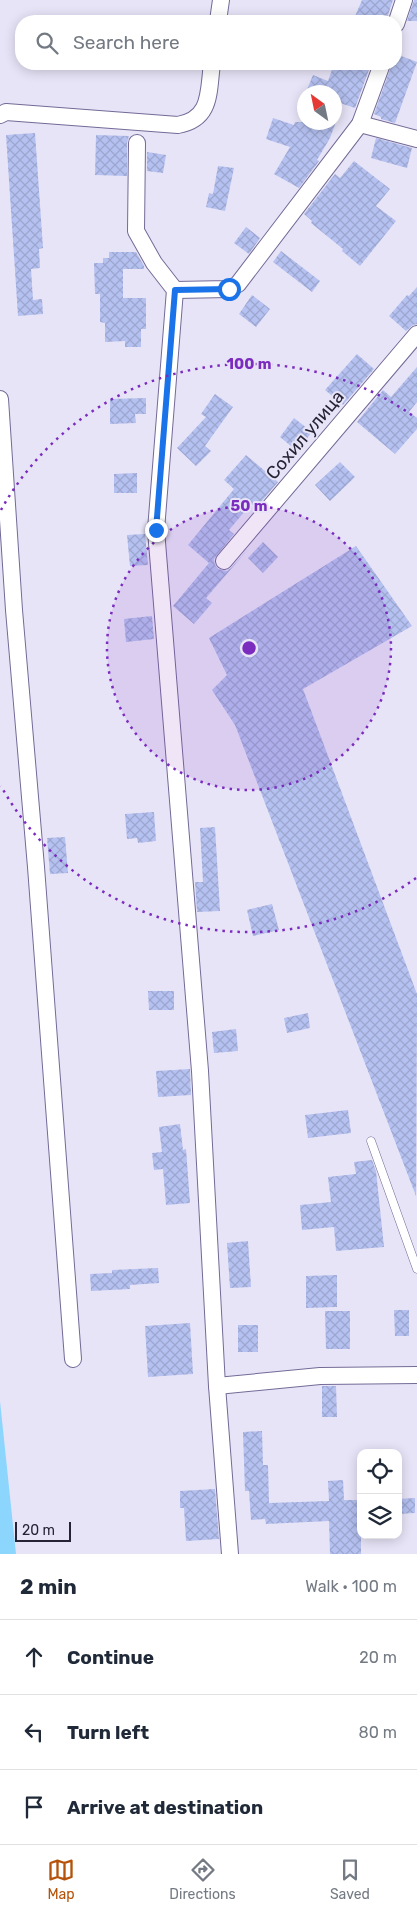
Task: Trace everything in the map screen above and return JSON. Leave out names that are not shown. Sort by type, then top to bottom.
[{"type":"street","points":[[219,15],[222,0]]},
{"type":"street","points":[[399,15],[404,0]]},
{"type":"street","points":[[0,115],[6,112],[178,125],[190,123],[199,117],[206,108],[211,70]]},
{"type":"street","points":[[175,290],[222,290],[229,289],[238,284],[360,124],[380,70]]},
{"type":"street","points":[[360,124],[417,138]]},
{"type":"street","points":[[138,143],[136,230],[154,262],[175,290],[156,530],[200,1071],[217,1386],[230,1554]]},
{"type":"street","name":"Сохил улица","points":[[224,562],[417,334]]},
{"type":"street","points":[[0,399],[14,610],[73,1360]]},
{"type":"street","points":[[217,1386],[320,1376],[417,1375]]},
{"type":"lane","points":[[371,1141],[417,1269]]},
{"type":"water","points":[[0,1401],[16,1554],[0,1554]]},
{"type":"building","points":[[362,0],[393,0],[388,15],[356,15]]},
{"type":"building","points":[[414,0],[417,0],[417,21],[407,21]]},
{"type":"building","points":[[402,56],[417,62],[395,123],[381,119],[381,117],[374,114],[390,70],[402,70]]},
{"type":"building","points":[[332,70],[369,70],[355,108],[342,104],[342,85],[309,85],[313,75],[328,81]]},
{"type":"building","points":[[273,118],[294,125],[297,122],[297,130],[333,130],[317,160],[319,161],[299,188],[274,174],[290,147],[266,139]]},
{"type":"building","points":[[35,133],[43,248],[39,249],[40,268],[31,269],[33,300],[42,299],[43,314],[18,316],[6,135]]},
{"type":"building","points":[[96,135],[129,136],[127,143],[127,176],[95,175]]},
{"type":"building","points":[[376,138],[412,148],[407,168],[371,158]]},
{"type":"building","points":[[147,152],[166,155],[163,173],[147,171]]},
{"type":"building","points":[[354,161],[390,189],[376,206],[396,221],[360,266],[342,251],[343,249],[311,223],[312,221],[304,214],[335,174],[340,178]]},
{"type":"building","points":[[218,166],[234,168],[225,211],[206,207],[209,193],[213,194]]},
{"type":"building","points":[[246,227],[260,238],[249,254],[234,243]]},
{"type":"building","points":[[281,251],[320,281],[312,292],[273,262]]},
{"type":"building","points":[[109,252],[136,252],[144,266],[144,269],[123,269],[123,298],[146,298],[146,329],[141,329],[141,347],[125,347],[125,341],[105,342],[105,323],[100,322],[100,294],[95,294],[94,263],[103,263],[103,258],[109,258]]},
{"type":"building","points":[[417,287],[417,324],[406,331],[389,316],[407,295],[409,296]]},
{"type":"building","points":[[252,295],[270,309],[256,327],[239,314]]},
{"type":"building","points":[[357,354],[374,369],[343,405],[325,390]]},
{"type":"building","points":[[417,367],[417,402],[409,412],[417,418],[417,429],[395,454],[357,422],[383,390],[391,397]]},
{"type":"building","points":[[215,394],[233,407],[205,446],[211,451],[196,466],[177,448],[206,417],[201,414]]},
{"type":"building","points":[[146,398],[146,414],[135,414],[136,423],[110,424],[110,399]]},
{"type":"building","points":[[294,418],[312,432],[297,451],[280,437]]},
{"type":"building","points":[[246,455],[278,482],[256,508],[251,504],[229,530],[234,534],[214,559],[218,569],[227,571],[250,547],[206,598],[212,603],[194,624],[173,606],[209,563],[188,545],[234,489],[224,480]]},
{"type":"building","points":[[340,462],[355,477],[330,501],[315,485]]},
{"type":"building","points":[[137,473],[137,493],[114,493],[114,474]]},
{"type":"building","points":[[145,534],[148,565],[130,566],[127,535]]},
{"type":"building","points":[[263,542],[278,557],[263,573],[248,558]]},
{"type":"building","points":[[356,546],[412,626],[303,689],[417,994],[416,1196],[235,725],[212,690],[227,675],[209,638]]},
{"type":"building","points":[[152,616],[154,639],[126,642],[124,619]]},
{"type":"building","points":[[154,812],[156,841],[138,843],[137,838],[127,839],[125,814]]},
{"type":"building","points":[[215,827],[220,911],[197,912],[195,882],[203,882],[200,828]]},
{"type":"building","points":[[65,837],[68,873],[50,874],[47,838]]},
{"type":"building","points":[[272,904],[279,930],[253,936],[247,910]]},
{"type":"building","points":[[148,991],[174,991],[174,1010],[149,1010]]},
{"type":"building","points":[[308,1013],[310,1028],[287,1033],[284,1018]]},
{"type":"building","points":[[236,1029],[238,1051],[214,1053],[212,1032]]},
{"type":"building","points":[[190,1069],[191,1095],[158,1097],[156,1071]]},
{"type":"building","points":[[348,1110],[351,1133],[308,1138],[305,1115]]},
{"type":"building","points":[[180,1124],[183,1150],[186,1149],[190,1203],[166,1205],[163,1169],[154,1170],[152,1153],[162,1152],[159,1127]]},
{"type":"building","points":[[372,1160],[376,1171],[384,1247],[336,1251],[334,1227],[302,1230],[300,1205],[331,1202],[328,1177],[356,1174],[354,1162]]},
{"type":"building","points":[[248,1241],[251,1287],[230,1288],[227,1243]]},
{"type":"building","points":[[158,1268],[159,1283],[130,1285],[130,1289],[91,1291],[90,1274],[112,1273],[112,1270]]},
{"type":"building","points":[[337,1275],[337,1307],[306,1308],[306,1276]]},
{"type":"building","points":[[394,1310],[409,1310],[409,1336],[395,1336]]},
{"type":"building","points":[[325,1311],[350,1311],[350,1349],[326,1349]]},
{"type":"building","points":[[190,1323],[193,1374],[148,1377],[145,1326]]},
{"type":"building","points":[[238,1325],[258,1325],[258,1352],[238,1352]]},
{"type":"building","points":[[322,1386],[336,1386],[337,1417],[322,1417]]},
{"type":"building","points":[[262,1431],[263,1465],[268,1465],[269,1503],[329,1501],[328,1481],[343,1480],[344,1500],[357,1500],[357,1539],[361,1539],[361,1554],[330,1554],[329,1521],[266,1524],[265,1519],[251,1520],[249,1491],[245,1491],[243,1432]]},
{"type":"building","points":[[215,1489],[219,1539],[186,1541],[184,1508],[180,1508],[180,1491]]},
{"type":"building","points":[[415,1498],[415,1513],[402,1514],[402,1499]]},
{"type":"route","points":[[156,530],[175,290],[229,289]]}]
